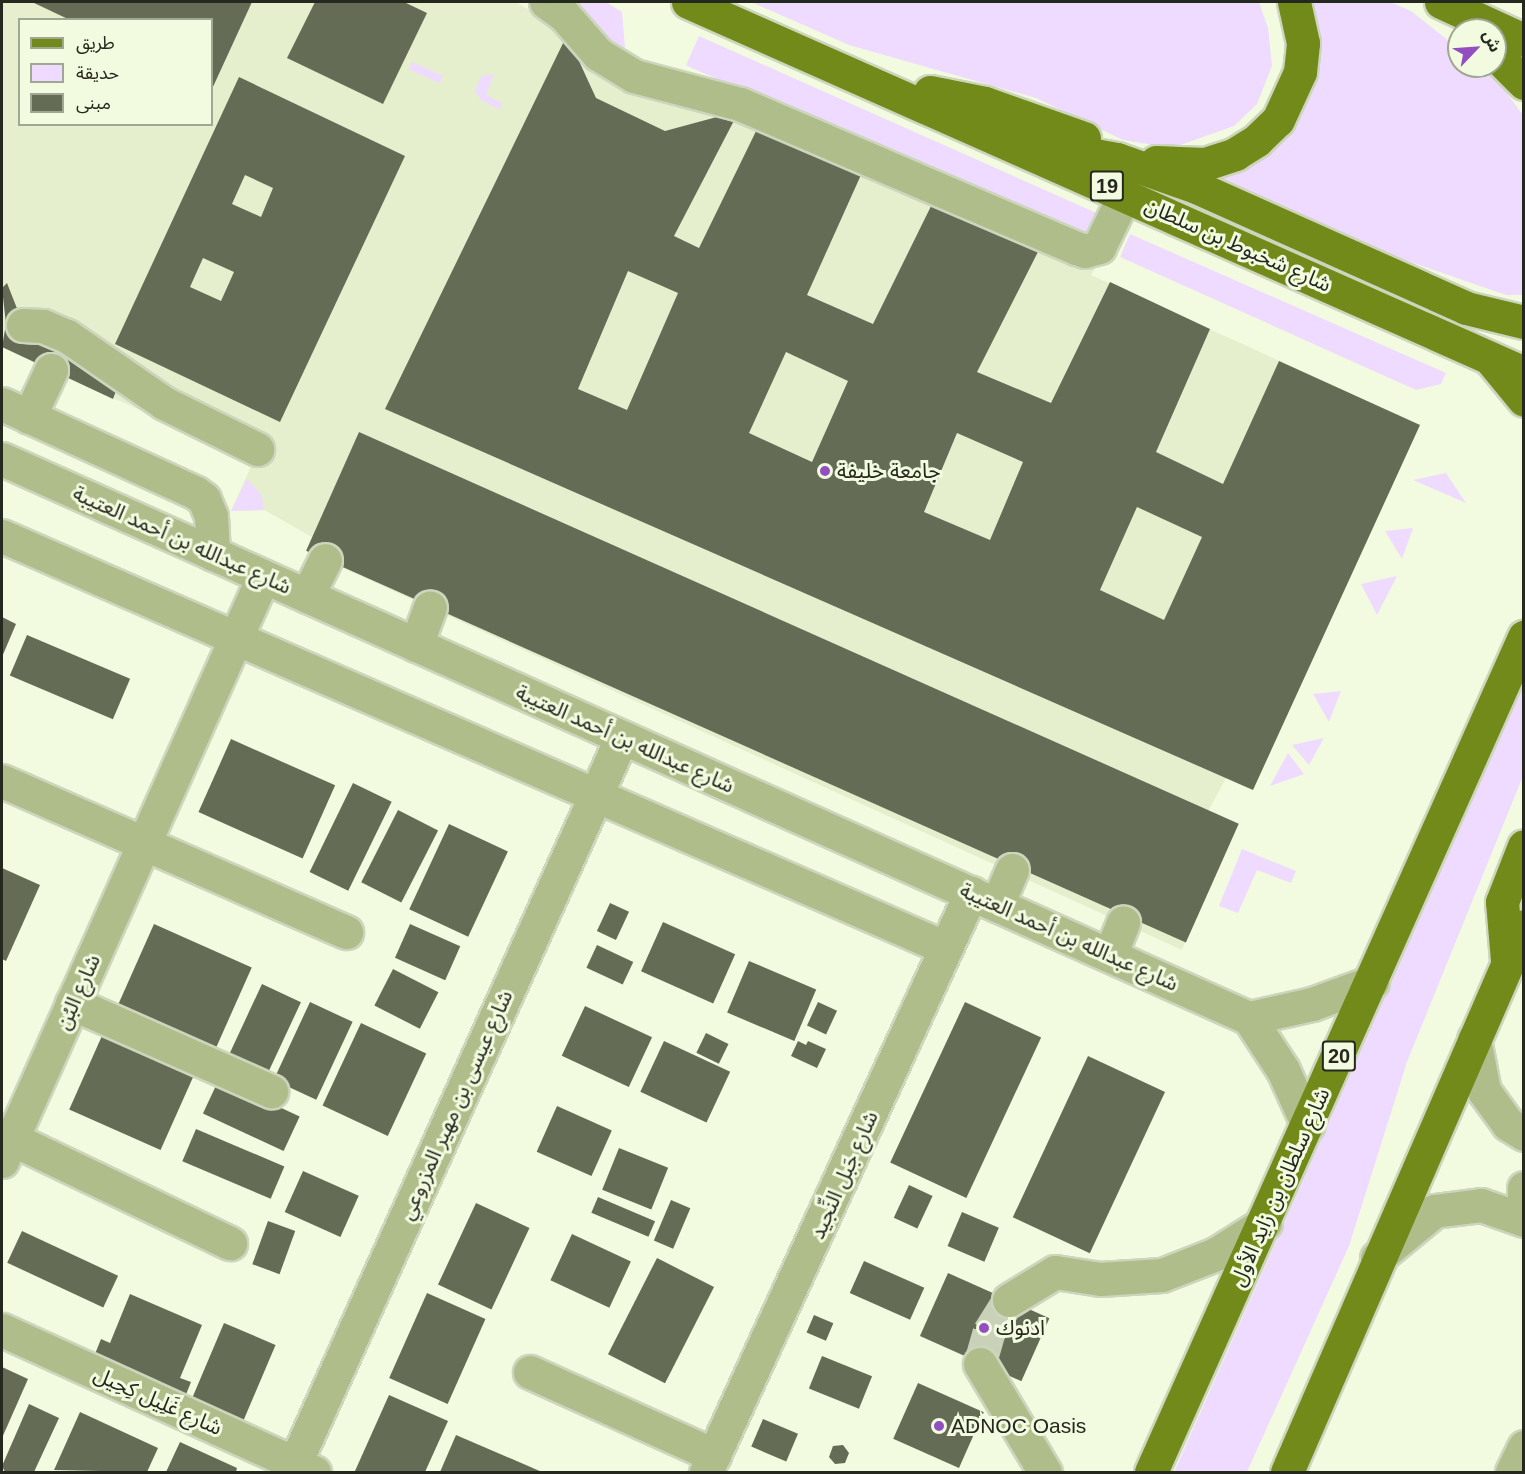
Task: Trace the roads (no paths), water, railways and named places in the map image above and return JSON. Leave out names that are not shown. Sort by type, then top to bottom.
[{"type":"main road","name":"شارع شخبوط بن سلطان","points":[[688,2],[892,89],[1524,373]]},
{"type":"main road","points":[[892,89],[939,93],[985,103],[1150,160],[1173,165],[1205,164],[1235,154],[1257,140],[1278,120],[1292,95],[1303,43],[1294,2]]},
{"type":"main road","points":[[1441,2],[1458,18]]},
{"type":"main road","points":[[1441,2],[1516,43],[1524,83]]},
{"type":"main road","points":[[1014,144],[1082,151],[1117,159],[1196,187],[1466,308],[1524,322]]},
{"type":"main road","points":[[1489,358],[1524,400]]},
{"type":"main road","name":"شارع سلطان بن زايد الأول","points":[[1151,1473],[1265,1223],[1524,637]]},
{"type":"main road","points":[[1508,962],[1502,902],[1524,846]]},
{"type":"main road","points":[[1287,1473],[1377,1258],[1524,926]]},
{"type":"street","points":[[546,2],[564,15],[598,54],[634,76],[740,104],[1085,251],[1099,247],[1125,194]]},
{"type":"street","points":[[10,324],[43,326],[59,353],[257,449]]},
{"type":"street","points":[[59,353],[15,411],[196,493],[204,499],[211,516],[213,554]]},
{"type":"street","name":"شارع عبدالله بن أحمد العتيبة","points":[[2,459],[1249,1018]]},
{"type":"street","points":[[2,536],[235,640],[946,948]]},
{"type":"street","points":[[307,596],[325,560]]},
{"type":"street","name":"شارع البُن","points":[[230,1243],[5,1145],[72,1003],[263,577]]},
{"type":"street","points":[[416,645],[430,607]]},
{"type":"street","name":"شارع عيسى بن مهير المزروعي","points":[[300,1470],[622,737]]},
{"type":"street","points":[[2,781],[346,932]]},
{"type":"street","name":"شارع جَبل النِّجيد","points":[[530,1372],[710,1468],[946,948],[984,899],[1012,870]]},
{"type":"street","points":[[1110,955],[1123,922]]},
{"type":"street","points":[[1308,1125],[1283,1070],[1249,1018],[1312,1004],[1372,982]]},
{"type":"street","points":[[72,1003],[271,1091]]},
{"type":"street","points":[[1474,1039],[1484,1091],[1508,1124],[1524,1134]]},
{"type":"street","points":[[1524,1188],[1524,1211]]},
{"type":"street","points":[[1377,1258],[1434,1211],[1481,1205],[1524,1220]]},
{"type":"street","points":[[1009,1300],[1054,1272],[1100,1279],[1162,1275],[1216,1254],[1265,1223]]},
{"type":"street","name":"شارع غَلِيل كِحِيل","points":[[2,1330],[300,1470]]},
{"type":"street","points":[[980,1364],[1045,1473]]},
{"type":"street","points":[[1512,1473],[1524,1447]]},
{"type":"tunnel","points":[[980,1364],[989,1332],[1009,1300]]},
{"type":"place","name":"جامعة خليفة","points":[[825,471]]},
{"type":"place","name":"ادنوك","points":[[984,1328]]},
{"type":"place","name":"ADNOC Oasis","points":[[939,1426]]}]
